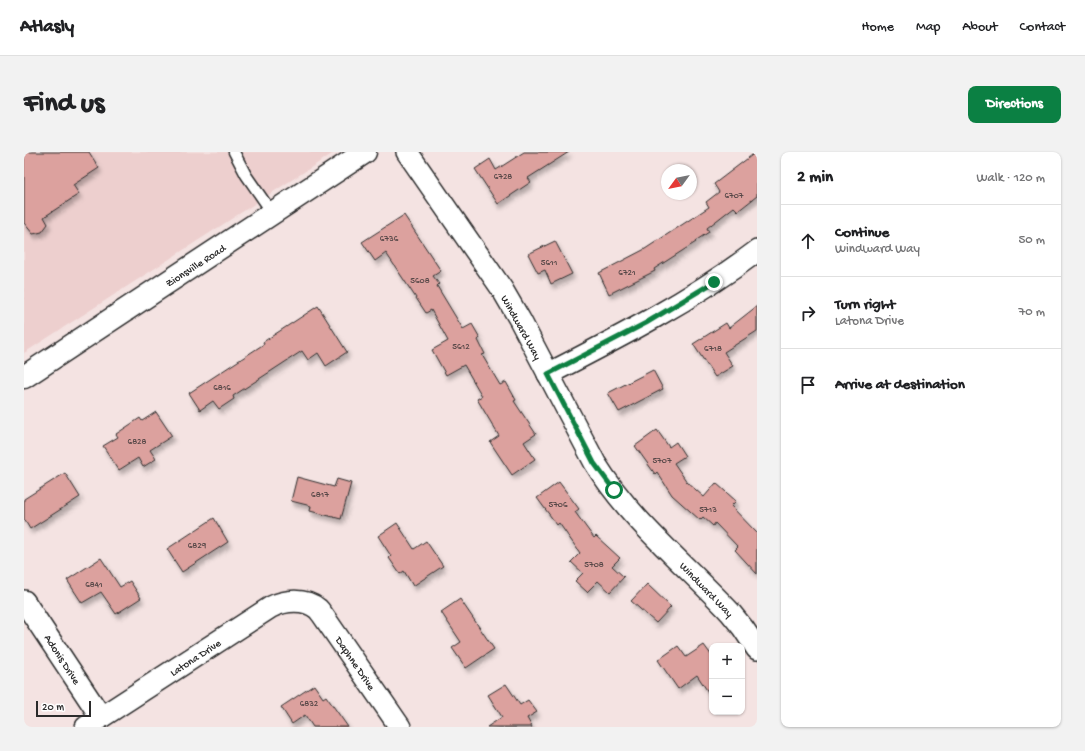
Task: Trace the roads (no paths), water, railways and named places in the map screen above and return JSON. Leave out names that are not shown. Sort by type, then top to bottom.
[{"type":"street","name":"Zionsville Road","points":[[24,378],[365,152]]},
{"type":"street","name":"Windward Way","points":[[407,152],[502,290],[594,463],[603,477],[635,516],[730,612],[757,648]]},
{"type":"street","points":[[548,374],[646,323],[714,282],[757,251]]},
{"type":"street","name":"Adonis Drive","points":[[24,600],[94,722]]},
{"type":"street","name":"Latona Drive","points":[[94,722],[271,607],[287,601],[308,604]]},
{"type":"street","name":"Daphne Drive","points":[[308,604],[322,614],[400,727]]},
{"type":"lane","points":[[234,152],[246,175],[272,214]]}]
